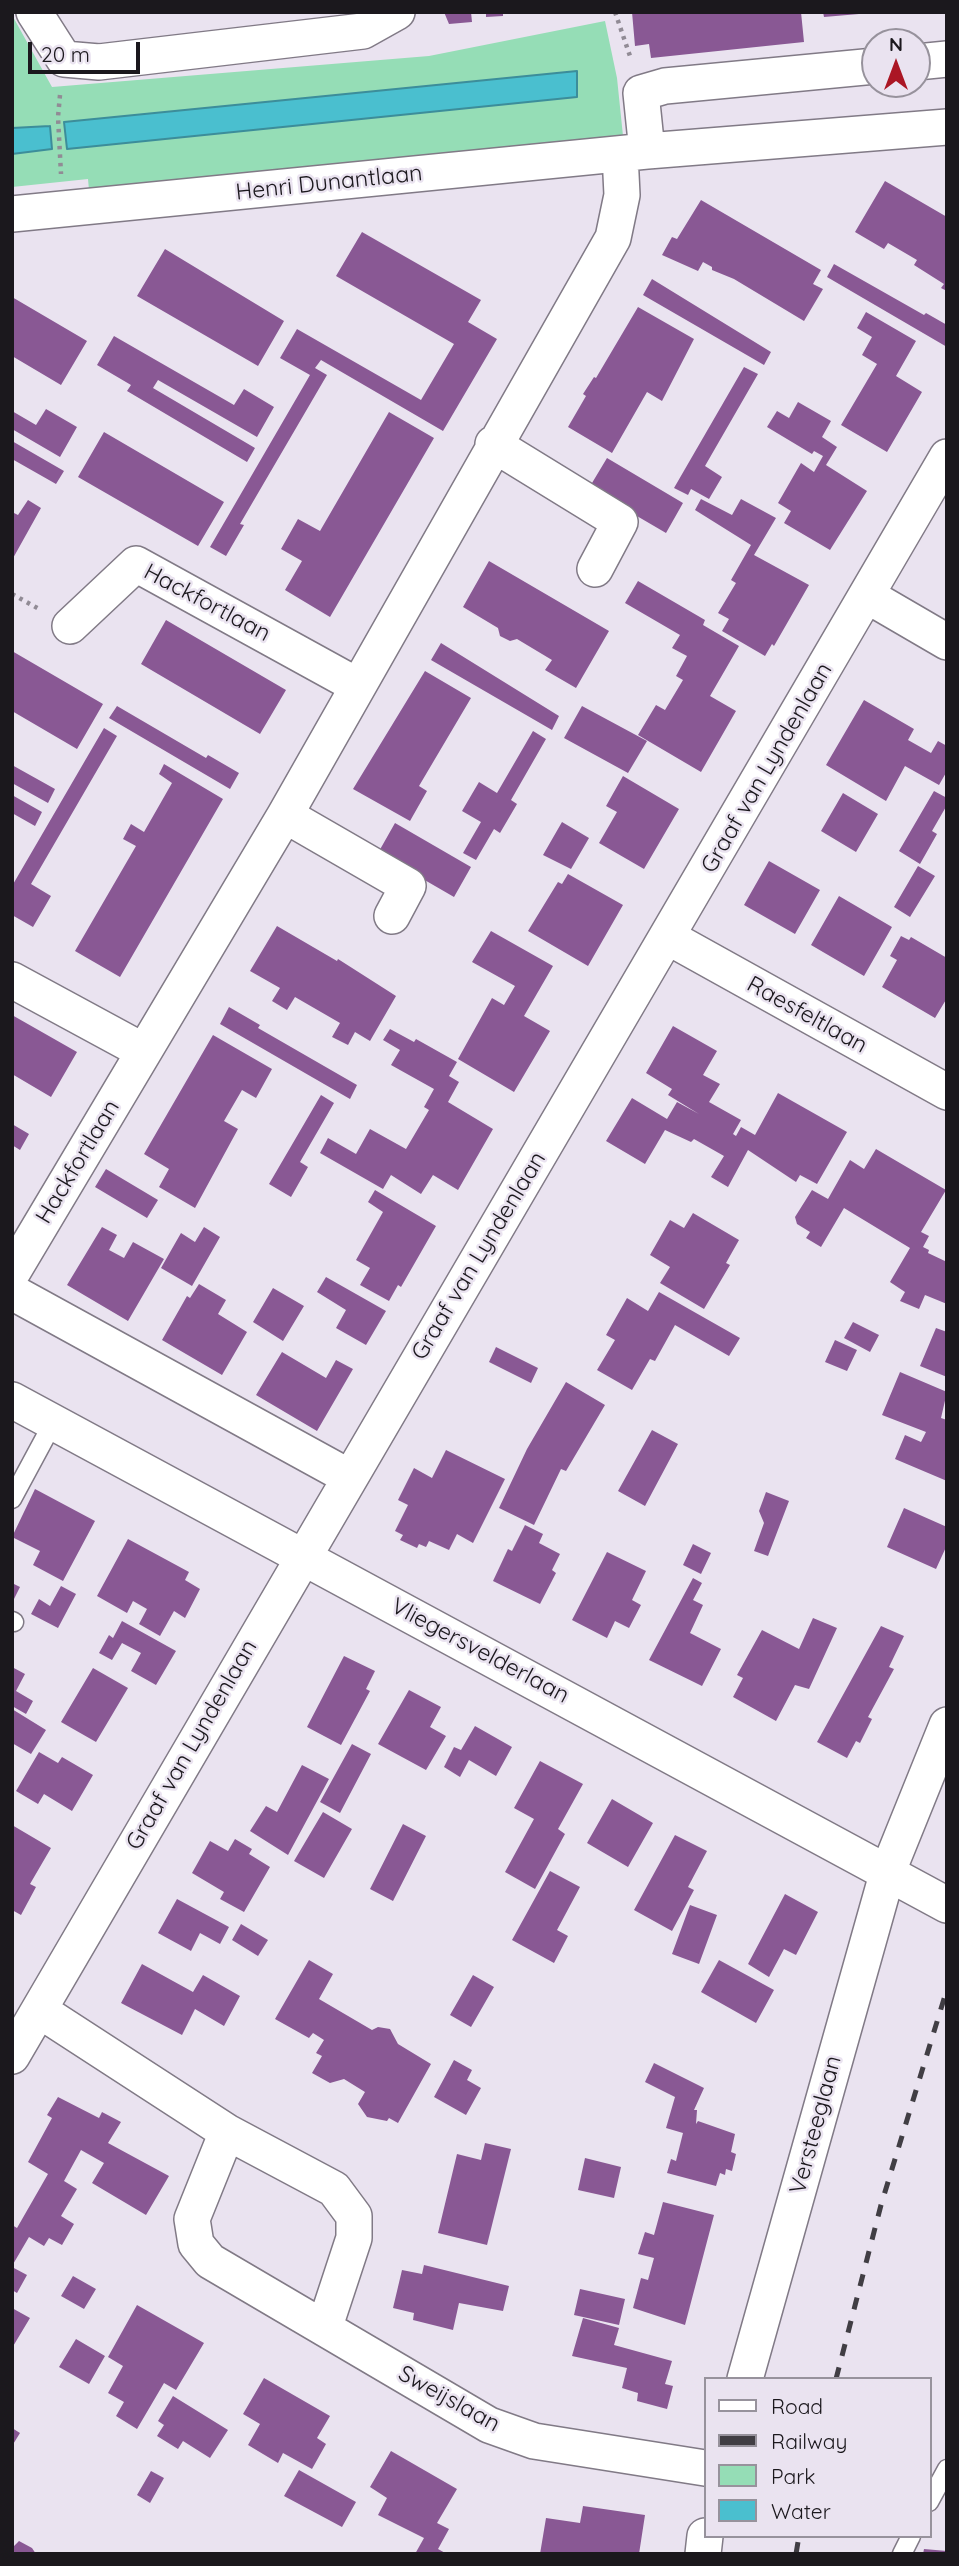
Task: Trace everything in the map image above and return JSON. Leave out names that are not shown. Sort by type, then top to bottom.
[{"type":"street","points":[[34,12],[64,59],[99,62],[363,31],[397,12]]},
{"type":"street","points":[[633,153],[641,93],[665,86],[861,67]]},
{"type":"street","name":"Henri Dunantlaan","points":[[12,214],[633,153],[947,127]]},
{"type":"street","name":"Hackfortlaan","points":[[12,1273],[285,815],[356,685],[613,238],[633,153]]},
{"type":"street","points":[[493,444],[620,522],[595,569]]},
{"type":"street","name":"Graaf van Lyndenlaan","points":[[12,2056],[947,457]]},
{"type":"street","name":"Hackfortlaan","points":[[70,626],[136,564],[356,685]]},
{"type":"street","points":[[868,596],[947,642]]},
{"type":"street","points":[[285,815],[408,886],[392,916]]},
{"type":"street","name":"Raesfeltlaan","points":[[668,937],[947,1092]]},
{"type":"street","points":[[12,980],[143,1051]]},
{"type":"street","points":[[12,1292],[349,1477]]},
{"type":"street","name":"Vliegersvelderlaan","points":[[12,1400],[947,1905]]},
{"type":"street","name":"Versteeglaan","points":[[746,2377],[888,1871],[947,1725]]},
{"type":"street","points":[[39,2010],[227,2132],[334,2189],[354,2216],[354,2238],[325,2326]]},
{"type":"street","name":"Sweijslaan","points":[[227,2132],[192,2219],[196,2244],[210,2262],[325,2326],[489,2425],[534,2441],[704,2468]]},
{"type":"lane","points":[[12,1499],[54,1421]]},
{"type":"lane","points":[[931,2498],[947,2469]]},
{"type":"lane","points":[[902,2554],[910,2538]]},
{"type":"path","points":[[615,12],[641,93]]},
{"type":"path","points":[[58,117],[60,156]]},
{"type":"green space","points":[[12,15],[52,87],[429,56],[605,21],[617,78],[623,136],[89,190],[88,179],[12,187],[12,154],[52,149],[50,126],[12,128]]},
{"type":"water","points":[[577,71],[577,97],[67,149],[64,122]]},
{"type":"water","points":[[50,126],[52,149],[12,154],[12,128]]},
{"type":"building","points":[[444,12],[471,12],[472,22],[449,24]]},
{"type":"building","points":[[486,12],[503,12],[503,16],[486,17]]},
{"type":"building","points":[[632,12],[801,12],[804,42],[651,58],[649,44],[635,46]]},
{"type":"building","points":[[823,12],[859,12],[859,14],[824,17]]},
{"type":"building","points":[[885,181],[947,217],[947,291],[941,288],[944,284],[914,265],[917,260],[888,243],[884,249],[855,232]]},
{"type":"building","points":[[701,200],[821,270],[813,284],[823,289],[804,321],[734,279],[712,270],[712,267],[703,262],[698,271],[662,255],[672,237],[677,239]]},
{"type":"building","points":[[362,232],[481,300],[468,322],[497,339],[443,431],[321,360],[315,368],[327,375],[240,524],[244,525],[226,556],[210,547],[310,375],[280,358],[297,329],[421,400],[454,344],[336,276]]},
{"type":"building","points":[[165,249],[284,321],[258,366],[137,296]]},
{"type":"building","points":[[834,264],[924,315],[926,313],[947,325],[947,347],[827,277]]},
{"type":"building","points":[[652,279],[771,352],[764,365],[643,295]]},
{"type":"building","points":[[12,297],[87,341],[61,385],[12,356]]},
{"type":"building","points":[[638,307],[694,339],[662,401],[647,392],[612,453],[568,427],[586,396],[583,394],[594,377],[596,378]]},
{"type":"building","points":[[866,312],[916,341],[896,376],[922,392],[887,452],[841,425],[877,364],[862,355],[872,337],[857,328]]},
{"type":"building","points":[[114,336],[234,405],[244,389],[274,407],[257,437],[158,380],[153,388],[255,448],[247,462],[127,391],[131,385],[97,365]]},
{"type":"building","points":[[744,367],[758,374],[705,466],[722,477],[709,499],[691,489],[688,495],[674,488]]},
{"type":"building","points":[[798,402],[831,421],[822,437],[837,447],[826,465],[867,491],[830,550],[784,523],[791,511],[778,503],[801,463],[814,472],[823,456],[814,451],[812,454],[767,427],[777,411],[789,418]]},
{"type":"building","points":[[46,409],[77,427],[60,457],[12,429],[12,411],[36,425]]},
{"type":"building","points":[[389,412],[434,438],[330,617],[285,590],[302,561],[281,549],[298,519],[320,531]]},
{"type":"building","points":[[104,432],[224,502],[198,546],[78,477]]},
{"type":"building","points":[[12,441],[64,471],[56,484],[12,459]]},
{"type":"building","points":[[607,458],[683,503],[666,533],[589,488]]},
{"type":"building","points":[[701,499],[732,515],[741,499],[776,518],[754,555],[809,585],[774,646],[772,644],[765,656],[722,631],[729,619],[718,613],[736,583],[731,580],[751,545],[695,510]]},
{"type":"building","points":[[28,500],[41,508],[12,560],[12,512],[18,515]]},
{"type":"building","points":[[489,561],[609,631],[576,688],[545,670],[552,660],[517,639],[510,641],[500,636],[498,628],[463,607]]},
{"type":"building","points":[[638,581],[705,620],[703,625],[739,646],[710,696],[736,711],[701,772],[638,735],[656,705],[665,710],[683,680],[676,676],[687,656],[672,648],[680,635],[625,603]]},
{"type":"building","points":[[166,620],[286,690],[260,734],[141,664]]},
{"type":"building","points":[[441,643],[559,716],[552,730],[431,660]]},
{"type":"building","points":[[12,651],[103,704],[77,749],[12,711]]},
{"type":"building","points":[[425,671],[471,698],[419,786],[427,791],[410,821],[353,789]]},
{"type":"building","points":[[864,700],[914,729],[908,740],[931,753],[938,741],[947,746],[947,771],[939,785],[905,766],[886,801],[826,765]]},
{"type":"building","points":[[117,706],[206,758],[208,755],[239,773],[230,789],[109,718]]},
{"type":"building","points":[[582,706],[647,741],[628,773],[564,738]]},
{"type":"building","points":[[104,728],[117,736],[31,884],[51,896],[33,927],[12,915],[12,886]]},
{"type":"building","points":[[533,731],[546,739],[511,800],[517,804],[500,833],[494,829],[476,860],[463,853],[481,822],[462,811],[479,782],[497,793]]},
{"type":"building","points":[[164,764],[223,799],[120,977],[75,951],[136,846],[123,839],[131,824],[144,832],[172,783],[159,774]]},
{"type":"building","points":[[12,765],[55,789],[48,803],[12,783]]},
{"type":"building","points":[[623,776],[679,809],[644,869],[599,843],[617,812],[606,806]]},
{"type":"building","points":[[934,791],[947,798],[947,805],[932,831],[937,834],[920,864],[899,851]]},
{"type":"building","points":[[843,793],[878,814],[856,852],[821,831]]},
{"type":"building","points":[[12,795],[42,812],[35,826],[12,813]]},
{"type":"building","points":[[562,822],[589,838],[571,869],[543,855]]},
{"type":"building","points":[[395,823],[471,867],[454,897],[378,853]]},
{"type":"building","points":[[769,861],[820,890],[795,934],[744,905]]},
{"type":"building","points":[[918,866],[935,876],[910,917],[894,907]]},
{"type":"building","points":[[568,874],[623,905],[588,966],[528,931],[558,882],[562,884]]},
{"type":"building","points":[[839,896],[892,927],[864,976],[811,945]]},
{"type":"building","points":[[277,926],[337,961],[338,959],[396,996],[370,1041],[355,1032],[348,1045],[332,1037],[340,1023],[295,997],[287,1010],[272,1001],[280,988],[250,971]]},
{"type":"building","points":[[491,931],[553,966],[524,1016],[550,1031],[514,1092],[458,1059],[492,998],[504,1005],[515,986],[472,962]]},
{"type":"building","points":[[901,936],[909,940],[911,937],[947,958],[947,998],[935,1018],[882,987],[897,960],[890,956]]},
{"type":"building","points":[[229,1007],[260,1025],[258,1028],[357,1085],[350,1099],[220,1024]]},
{"type":"building","points":[[12,1015],[77,1052],[51,1097],[12,1074]]},
{"type":"building","points":[[673,1026],[717,1051],[703,1075],[720,1084],[709,1102],[741,1120],[733,1134],[736,1136],[741,1127],[755,1135],[778,1093],[847,1132],[817,1184],[800,1175],[796,1182],[748,1150],[728,1187],[711,1177],[724,1156],[694,1139],[691,1142],[665,1130],[645,1164],[606,1141],[632,1098],[667,1119],[677,1102],[699,1114],[668,1095],[672,1089],[646,1073]]},
{"type":"building","points":[[390,1029],[414,1042],[416,1039],[457,1062],[449,1076],[459,1082],[448,1102],[493,1129],[458,1190],[433,1175],[421,1194],[391,1175],[383,1189],[320,1153],[328,1138],[356,1154],[370,1129],[406,1149],[429,1110],[424,1107],[434,1089],[391,1065],[400,1050],[383,1040]]},
{"type":"building","points":[[213,1035],[272,1069],[256,1098],[242,1090],[224,1121],[238,1129],[195,1208],[159,1187],[169,1169],[144,1154]]},
{"type":"building","points":[[321,1095],[334,1103],[300,1162],[308,1167],[291,1197],[269,1184]]},
{"type":"building","points":[[12,1124],[29,1134],[20,1150],[12,1145]]},
{"type":"building","points":[[876,1149],[946,1190],[921,1232],[929,1236],[923,1247],[929,1250],[928,1253],[947,1262],[947,1304],[925,1295],[919,1309],[900,1301],[905,1292],[890,1282],[910,1248],[844,1208],[821,1247],[806,1238],[810,1232],[797,1224],[795,1217],[812,1190],[828,1199],[850,1160],[864,1169]]},
{"type":"building","points":[[106,1169],[158,1200],[147,1218],[95,1187]]},
{"type":"building","points":[[375,1190],[436,1226],[401,1287],[398,1285],[389,1301],[360,1285],[370,1268],[356,1260],[383,1212],[368,1202]]},
{"type":"building","points":[[693,1213],[739,1240],[726,1263],[730,1265],[704,1309],[660,1283],[670,1267],[650,1255],[670,1220],[684,1228]]},
{"type":"building","points":[[102,1227],[117,1235],[109,1250],[124,1258],[133,1242],[164,1259],[128,1321],[67,1285]]},
{"type":"building","points":[[204,1227],[220,1237],[192,1286],[161,1268],[181,1233],[195,1242]]},
{"type":"building","points":[[326,1277],[386,1311],[366,1345],[336,1328],[346,1310],[317,1292]]},
{"type":"building","points":[[199,1284],[226,1300],[218,1314],[247,1332],[222,1375],[162,1340],[187,1296],[190,1298]]},
{"type":"building","points":[[273,1288],[304,1306],[283,1341],[253,1322]]},
{"type":"building","points":[[659,1292],[740,1338],[729,1356],[675,1325],[655,1361],[650,1359],[632,1390],[597,1370],[615,1340],[606,1335],[627,1298],[648,1311]]},
{"type":"building","points":[[853,1322],[879,1335],[870,1352],[844,1338]]},
{"type":"building","points":[[936,1328],[947,1332],[947,1377],[920,1366]]},
{"type":"building","points":[[835,1340],[857,1350],[847,1371],[825,1362]]},
{"type":"building","points":[[496,1347],[538,1368],[531,1383],[489,1362]]},
{"type":"building","points":[[282,1352],[326,1378],[336,1360],[353,1369],[317,1431],[256,1395]]},
{"type":"building","points":[[900,1372],[947,1392],[941,1418],[947,1420],[947,1481],[895,1459],[905,1435],[921,1442],[926,1432],[882,1415]]},
{"type":"building","points":[[566,1382],[605,1405],[566,1471],[561,1469],[534,1525],[499,1508],[527,1449]]},
{"type":"building","points":[[652,1430],[678,1444],[645,1506],[618,1491]]},
{"type":"building","points":[[446,1450],[505,1479],[473,1543],[457,1534],[449,1550],[429,1541],[426,1547],[419,1544],[417,1548],[400,1540],[403,1535],[395,1531],[408,1505],[398,1500],[414,1468],[432,1478]]},
{"type":"building","points":[[35,1489],[95,1521],[63,1581],[33,1565],[40,1551],[12,1537]]},
{"type":"building","points":[[766,1492],[789,1501],[768,1556],[754,1551],[764,1523],[759,1511]]},
{"type":"building","points":[[904,1508],[947,1527],[947,1545],[936,1569],[887,1547]]},
{"type":"building","points":[[525,1525],[543,1534],[539,1543],[560,1554],[552,1570],[556,1573],[540,1604],[493,1581],[508,1549],[512,1551]]},
{"type":"building","points":[[128,1539],[189,1572],[185,1580],[200,1589],[185,1618],[174,1611],[160,1636],[139,1624],[147,1609],[133,1601],[127,1613],[97,1596]]},
{"type":"building","points":[[693,1544],[711,1553],[701,1574],[683,1565]]},
{"type":"building","points":[[607,1552],[646,1571],[632,1600],[641,1605],[629,1628],[615,1621],[607,1638],[572,1620]]},
{"type":"building","points":[[693,1578],[702,1583],[693,1600],[703,1605],[690,1633],[721,1649],[702,1686],[649,1660]]},
{"type":"building","points":[[12,1583],[20,1587],[12,1603]]},
{"type":"building","points":[[61,1586],[76,1594],[58,1628],[31,1614],[39,1599],[50,1606]]},
{"type":"building","points":[[813,1618],[837,1628],[809,1689],[795,1685],[776,1721],[733,1697],[743,1678],[737,1675],[762,1630],[799,1649]]},
{"type":"building","points":[[122,1621],[176,1651],[156,1685],[131,1671],[141,1653],[122,1643],[112,1660],[99,1653],[109,1635],[113,1638]]},
{"type":"building","points":[[881,1626],[904,1636],[889,1667],[894,1669],[868,1717],[872,1719],[860,1743],[856,1741],[847,1758],[817,1742]]},
{"type":"building","points":[[344,1656],[375,1671],[366,1689],[370,1691],[341,1745],[307,1727]]},
{"type":"building","points":[[12,1667],[25,1674],[16,1691],[33,1701],[26,1714],[12,1706]]},
{"type":"building","points":[[93,1668],[128,1688],[96,1742],[61,1722]]},
{"type":"building","points":[[409,1690],[441,1707],[430,1727],[446,1736],[426,1770],[378,1744]]},
{"type":"building","points":[[12,1709],[46,1730],[31,1754],[12,1743]]},
{"type":"building","points":[[475,1726],[512,1747],[496,1776],[469,1760],[460,1777],[444,1767],[454,1747],[461,1750]]},
{"type":"building","points":[[352,1744],[371,1754],[340,1813],[320,1802]]},
{"type":"building","points":[[39,1752],[58,1763],[62,1757],[93,1775],[72,1811],[44,1794],[38,1804],[16,1791]]},
{"type":"building","points":[[540,1761],[583,1784],[558,1829],[565,1834],[535,1889],[505,1872],[534,1819],[514,1808]]},
{"type":"building","points":[[302,1765],[329,1779],[288,1855],[250,1831],[266,1806],[277,1812]]},
{"type":"building","points":[[612,1799],[653,1823],[628,1867],[587,1843]]},
{"type":"building","points":[[323,1812],[352,1829],[324,1878],[294,1861]]},
{"type":"building","points":[[403,1824],[426,1836],[393,1901],[370,1889]]},
{"type":"building","points":[[12,1825],[51,1848],[30,1884],[36,1887],[21,1915],[12,1910]]},
{"type":"building","points":[[675,1835],[707,1851],[688,1887],[694,1890],[672,1931],[634,1910]]},
{"type":"building","points":[[235,1839],[252,1849],[249,1854],[270,1867],[244,1912],[220,1899],[224,1892],[192,1873],[210,1841],[228,1851]]},
{"type":"building","points":[[550,1871],[580,1887],[557,1930],[568,1936],[554,1963],[512,1940]]},
{"type":"building","points":[[785,1894],[818,1912],[796,1955],[784,1949],[769,1977],[748,1964]]},
{"type":"building","points":[[177,1899],[229,1927],[220,1944],[200,1933],[191,1951],[158,1933]]},
{"type":"building","points":[[690,1905],[717,1915],[699,1964],[672,1954]]},
{"type":"building","points":[[241,1924],[268,1940],[258,1956],[232,1940]]},
{"type":"building","points":[[309,1960],[333,1974],[319,1999],[372,2030],[378,2027],[390,2029],[398,2044],[431,2064],[398,2123],[389,2118],[387,2121],[367,2117],[358,2104],[365,2092],[344,2079],[330,2083],[312,2073],[322,2056],[316,2053],[324,2040],[313,2033],[309,2038],[275,2019]]},
{"type":"building","points":[[719,1960],[774,1990],[756,2023],[701,1992]]},
{"type":"building","points":[[142,1964],[193,1992],[203,1975],[240,1996],[224,2026],[195,2009],[182,2035],[121,2003]]},
{"type":"building","points":[[473,1975],[494,1987],[471,2027],[450,2015]]},
{"type":"building","points":[[454,2060],[472,2070],[467,2080],[481,2088],[466,2115],[434,2097]]},
{"type":"building","points":[[654,2063],[704,2088],[694,2110],[697,2110],[696,2124],[698,2121],[735,2134],[731,2152],[736,2154],[732,2171],[726,2169],[725,2175],[720,2173],[716,2186],[667,2173],[671,2159],[676,2161],[683,2133],[666,2128],[675,2097],[645,2082]]},
{"type":"building","points":[[58,2097],[99,2118],[102,2112],[121,2122],[108,2143],[169,2176],[146,2215],[92,2183],[104,2163],[81,2150],[64,2181],[77,2189],[61,2216],[74,2224],[62,2245],[49,2238],[44,2246],[29,2237],[12,2266],[12,2225],[17,2228],[48,2174],[28,2162],[52,2118],[47,2115]]},
{"type":"building","points":[[485,2143],[511,2149],[487,2245],[438,2233],[457,2154],[481,2160]]},
{"type":"building","points":[[585,2158],[621,2167],[614,2198],[578,2190]]},
{"type":"building","points":[[663,2202],[714,2215],[685,2325],[633,2308],[641,2278],[648,2280],[654,2258],[638,2254],[645,2232],[654,2235]]},
{"type":"building","points":[[424,2265],[509,2286],[503,2311],[459,2303],[453,2330],[413,2320],[414,2313],[393,2308],[402,2270],[422,2274]]},
{"type":"building","points":[[12,2267],[27,2275],[17,2293],[12,2290]]},
{"type":"building","points":[[73,2276],[96,2289],[84,2309],[61,2296]]},
{"type":"building","points":[[580,2289],[625,2299],[619,2325],[574,2315]]},
{"type":"building","points":[[137,2305],[204,2343],[176,2390],[164,2383],[137,2429],[116,2416],[124,2402],[108,2393],[123,2366],[108,2357]]},
{"type":"building","points":[[12,2308],[30,2318],[12,2348]]},
{"type":"building","points":[[583,2318],[619,2328],[614,2345],[672,2361],[665,2384],[673,2386],[667,2409],[637,2401],[638,2393],[622,2388],[627,2368],[572,2356]]},
{"type":"building","points":[[76,2339],[105,2356],[89,2384],[59,2367]]},
{"type":"building","points":[[264,2378],[330,2416],[317,2438],[326,2444],[312,2469],[283,2453],[278,2463],[248,2445],[260,2424],[243,2414]]},
{"type":"building","points":[[173,2396],[228,2430],[210,2458],[183,2441],[178,2449],[157,2436],[164,2425],[158,2421]]},
{"type":"building","points":[[12,2428],[20,2433],[12,2446]]},
{"type":"building","points":[[391,2451],[457,2489],[437,2523],[449,2529],[438,2549],[447,2554],[415,2554],[424,2538],[378,2515],[387,2498],[370,2487]]},
{"type":"building","points":[[299,2470],[356,2502],[342,2527],[284,2496]]},
{"type":"building","points":[[151,2471],[164,2478],[150,2503],[137,2495]]},
{"type":"building","points":[[583,2506],[645,2515],[639,2554],[540,2554],[546,2518],[580,2523]]},
{"type":"building","points":[[19,2541],[32,2548],[36,2554],[12,2554],[12,2548]]},
{"type":"building","points":[[924,2549],[947,2551],[947,2554],[923,2554]]},
{"type":"railway","points":[[837,2377],[881,2205],[947,1989]]},
{"type":"railway","points":[[796,2554],[799,2538]]}]
